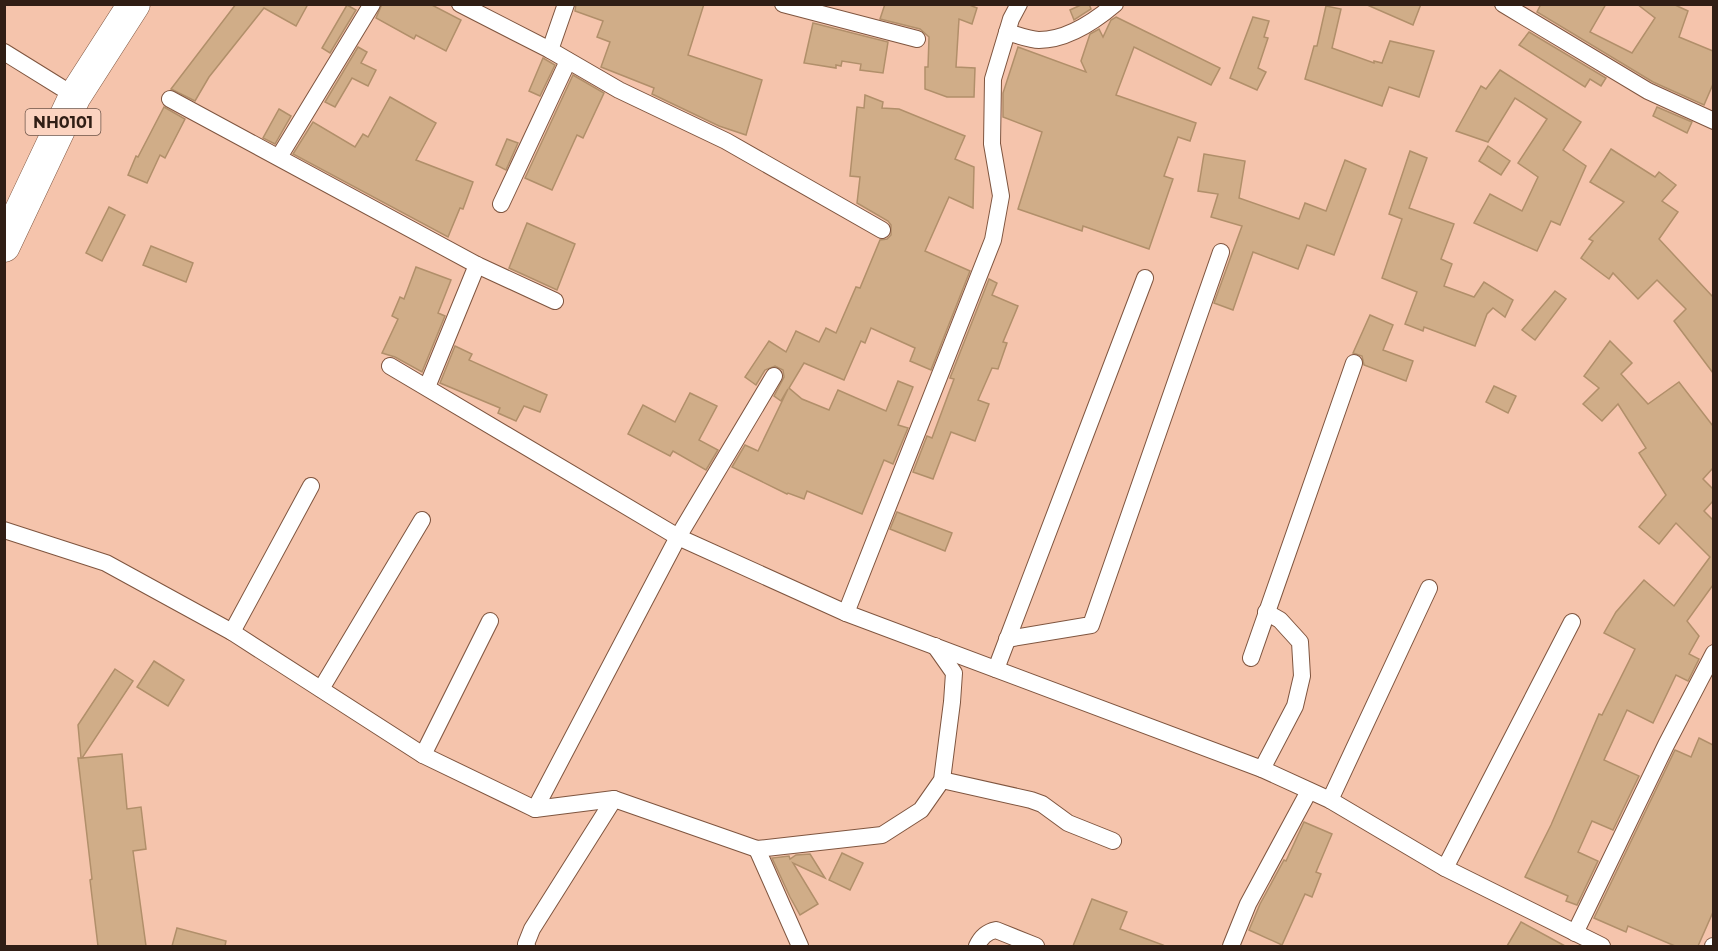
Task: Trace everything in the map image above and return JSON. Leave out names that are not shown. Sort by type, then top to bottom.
[{"type":"highway","name":"NH0101","points":[[4,246],[75,96],[134,4]]},
{"type":"street","points":[[279,157],[372,4]]},
{"type":"street","points":[[460,4],[550,50],[619,90],[726,141],[882,230]]},
{"type":"street","points":[[550,50],[566,4]]},
{"type":"street","points":[[783,4],[917,39]]},
{"type":"street","points":[[846,613],[993,240],[1001,195],[992,144],[993,79],[1018,4]]},
{"type":"street","points":[[1007,32],[1039,40],[1067,34],[1095,21],[1115,4]]},
{"type":"street","points":[[1503,4],[1648,91],[1713,120]]},
{"type":"street","points":[[4,52],[75,96]]},
{"type":"street","points":[[501,204],[568,61]]},
{"type":"street","points":[[170,99],[477,265],[555,301]]},
{"type":"street","points":[[1007,639],[1091,625],[1221,252]]},
{"type":"street","points":[[427,387],[477,265]]},
{"type":"street","points":[[996,669],[1145,278]]},
{"type":"street","points":[[1251,658],[1354,363]]},
{"type":"street","points":[[390,366],[678,537],[846,613],[1262,769],[1330,800],[1445,868],[1602,946]]},
{"type":"street","points":[[535,809],[678,537],[774,376]]},
{"type":"street","points":[[232,632],[311,486]]},
{"type":"street","points":[[321,689],[422,520]]},
{"type":"street","points":[[4,530],[106,563],[232,632],[423,755],[535,809],[614,799],[757,849],[882,835],[921,810],[942,780],[952,702],[954,673],[935,646]]},
{"type":"street","points":[[1330,800],[1429,588]]},
{"type":"street","points":[[1262,769],[1295,706],[1302,676],[1300,642],[1280,620],[1266,612]]},
{"type":"street","points":[[423,755],[490,621]]},
{"type":"street","points":[[1445,868],[1572,622]]},
{"type":"street","points":[[1575,933],[1713,652]]},
{"type":"street","points":[[942,780],[1031,800],[1042,804],[1068,823],[1113,841]]},
{"type":"street","points":[[1231,946],[1248,904],[1309,791]]},
{"type":"street","points":[[527,946],[531,929],[614,799]]},
{"type":"street","points":[[757,849],[800,946]]},
{"type":"street","points":[[977,946],[981,938],[989,931],[996,930],[1036,946]]},
{"type":"building","points":[[236,4],[308,4],[296,26],[264,8],[209,77],[195,101],[171,89]]},
{"type":"building","points":[[382,4],[430,4],[461,20],[446,51],[416,35],[414,39],[376,18]]},
{"type":"building","points":[[576,4],[704,4],[688,55],[762,80],[746,135],[719,126],[652,94],[654,88],[601,67],[610,42],[597,37],[603,21],[575,11]]},
{"type":"building","points":[[885,4],[967,4],[977,8],[972,24],[959,19],[956,67],[975,68],[974,97],[947,97],[925,89],[929,37],[920,29],[880,19]]},
{"type":"building","points":[[1083,4],[1089,4],[1091,9],[1074,20],[1070,10]]},
{"type":"building","points":[[1365,4],[1421,4],[1413,25]]},
{"type":"building","points":[[1541,4],[1606,4],[1590,32],[1632,53],[1655,18],[1637,4],[1673,4],[1688,11],[1679,37],[1713,51],[1713,84],[1704,105],[1653,82],[1537,12]]},
{"type":"building","points":[[347,5],[356,10],[330,53],[322,48]]},
{"type":"building","points":[[1326,6],[1341,9],[1332,48],[1374,63],[1374,61],[1382,63],[1390,41],[1434,51],[1419,97],[1389,87],[1382,106],[1305,79],[1314,46],[1317,46]]},
{"type":"building","points":[[1116,17],[1220,68],[1211,85],[1134,47],[1116,95],[1196,123],[1190,141],[1178,137],[1164,176],[1173,179],[1149,249],[1083,226],[1082,231],[1018,209],[1042,132],[1003,117],[1003,93],[1018,47],[1086,72],[1081,61],[1090,34],[1099,29],[1103,37],[1111,20]]},
{"type":"building","points":[[1253,17],[1269,21],[1264,37],[1268,38],[1258,68],[1266,72],[1257,90],[1230,78]]},
{"type":"building","points":[[813,23],[888,42],[883,73],[860,70],[861,64],[842,61],[841,66],[836,65],[836,68],[804,63]]},
{"type":"building","points":[[1529,32],[1606,78],[1601,86],[1590,79],[1585,87],[1519,45]]},
{"type":"building","points":[[358,47],[367,52],[361,63],[376,70],[368,86],[352,78],[335,107],[325,102]]},
{"type":"building","points":[[543,58],[555,65],[540,96],[529,91]]},
{"type":"building","points":[[1500,70],[1581,122],[1563,150],[1586,166],[1560,225],[1551,221],[1537,251],[1474,223],[1490,194],[1522,211],[1538,177],[1518,163],[1547,119],[1515,98],[1488,142],[1456,131],[1481,86],[1486,89]]},
{"type":"building","points":[[573,75],[604,93],[583,138],[577,135],[552,190],[525,178]]},
{"type":"building","points":[[865,95],[883,102],[882,108],[899,109],[965,136],[955,159],[974,167],[973,208],[949,197],[925,251],[970,271],[931,370],[910,361],[915,348],[871,328],[865,343],[861,341],[844,380],[804,363],[789,388],[802,399],[829,410],[838,390],[886,411],[898,381],[913,387],[898,425],[908,428],[893,464],[884,460],[862,514],[807,491],[804,499],[787,494],[732,467],[745,445],[758,451],[788,389],[781,401],[774,396],[784,377],[783,370],[775,366],[765,370],[756,385],[745,377],[769,341],[786,352],[796,331],[819,342],[826,328],[836,333],[856,287],[860,288],[880,240],[887,239],[891,235],[891,225],[888,221],[857,203],[860,177],[850,176],[857,107],[864,108]]},
{"type":"building","points":[[390,97],[436,123],[416,160],[473,182],[463,209],[460,208],[448,237],[293,154],[313,122],[355,147],[363,134],[368,137]]},
{"type":"building","points":[[164,107],[185,119],[165,158],[160,155],[147,183],[128,175],[136,156],[138,157]]},
{"type":"building","points":[[1657,107],[1692,122],[1687,133],[1653,116]]},
{"type":"building","points":[[279,109],[291,116],[275,144],[263,138]]},
{"type":"building","points":[[507,139],[518,143],[506,170],[496,165]]},
{"type":"building","points":[[1488,146],[1510,161],[1501,175],[1479,161]]},
{"type":"building","points":[[1611,149],[1655,177],[1659,172],[1676,185],[1662,201],[1678,212],[1659,239],[1713,297],[1713,373],[1674,321],[1686,309],[1657,280],[1638,299],[1613,273],[1609,279],[1581,258],[1593,241],[1589,239],[1624,202],[1590,182]]},
{"type":"building","points":[[1410,151],[1427,158],[1409,208],[1454,224],[1441,259],[1452,264],[1444,286],[1474,297],[1484,282],[1513,300],[1505,317],[1493,308],[1487,314],[1475,346],[1424,327],[1423,331],[1405,324],[1417,292],[1382,278],[1402,219],[1389,214]]},
{"type":"building","points":[[1204,154],[1245,161],[1239,198],[1299,219],[1305,203],[1326,211],[1345,160],[1366,169],[1334,255],[1307,245],[1298,269],[1253,252],[1233,310],[1214,303],[1242,226],[1211,217],[1218,194],[1198,191]]},
{"type":"building","points":[[109,207],[125,215],[102,261],[86,253]]},
{"type":"building","points":[[527,223],[575,244],[557,290],[509,268]]},
{"type":"building","points":[[151,246],[193,263],[186,282],[143,265]]},
{"type":"building","points":[[416,267],[451,280],[438,313],[445,316],[422,372],[395,357],[382,353],[398,319],[392,316],[400,297],[404,299]]},
{"type":"building","points":[[989,279],[997,283],[992,295],[1018,306],[1003,342],[1007,343],[998,369],[992,368],[978,400],[989,404],[975,441],[951,432],[933,479],[913,472],[927,436],[932,438],[954,379],[950,378]]},
{"type":"building","points":[[1555,291],[1566,299],[1535,340],[1522,330]]},
{"type":"building","points":[[1370,315],[1393,325],[1383,350],[1413,361],[1406,381],[1364,365],[1362,356],[1353,353]]},
{"type":"building","points":[[1610,341],[1632,363],[1621,374],[1648,404],[1679,382],[1713,426],[1713,468],[1703,479],[1713,489],[1713,501],[1704,511],[1713,520],[1713,585],[1687,621],[1699,636],[1689,654],[1699,659],[1688,681],[1676,675],[1653,723],[1627,710],[1604,760],[1639,776],[1613,830],[1592,821],[1578,852],[1598,861],[1577,905],[1566,901],[1568,896],[1525,877],[1551,825],[1599,714],[1602,715],[1635,649],[1604,633],[1616,612],[1644,580],[1674,606],[1710,557],[1676,523],[1659,544],[1639,527],[1666,495],[1639,453],[1646,448],[1618,404],[1602,421],[1583,404],[1599,388],[1584,376]]},
{"type":"building","points":[[455,346],[472,354],[469,360],[547,395],[540,412],[524,406],[516,421],[498,413],[500,408],[440,383]]},
{"type":"building","points":[[1494,386],[1516,396],[1508,413],[1486,402]]},
{"type":"building","points":[[690,393],[717,406],[699,440],[718,450],[706,470],[673,451],[670,456],[628,434],[643,405],[675,422]]},
{"type":"building","points":[[897,512],[952,533],[945,551],[890,529]]},
{"type":"building","points":[[154,661],[184,680],[168,706],[137,687]]},
{"type":"building","points":[[115,669],[133,681],[82,758],[122,754],[127,809],[141,807],[146,849],[133,851],[146,946],[98,946],[90,880],[92,879],[78,758],[81,758],[78,725]]},
{"type":"building","points":[[1699,738],[1713,745],[1713,912],[1698,946],[1675,946],[1628,926],[1626,932],[1594,918],[1675,750],[1691,757]]},
{"type":"building","points":[[1304,822],[1332,834],[1316,872],[1321,874],[1312,897],[1305,894],[1282,945],[1249,930],[1260,904],[1284,860],[1286,861]]},
{"type":"building","points":[[842,853],[863,863],[850,890],[829,880]]},
{"type":"building","points":[[810,854],[825,878],[793,863],[818,904],[800,915],[772,858],[789,856],[790,859],[796,855]]},
{"type":"building","points":[[1092,899],[1127,912],[1120,929],[1163,945],[1073,946]]},
{"type":"building","points":[[1521,922],[1565,946],[1507,946]]},
{"type":"building","points":[[177,928],[226,941],[225,946],[172,946]]}]
